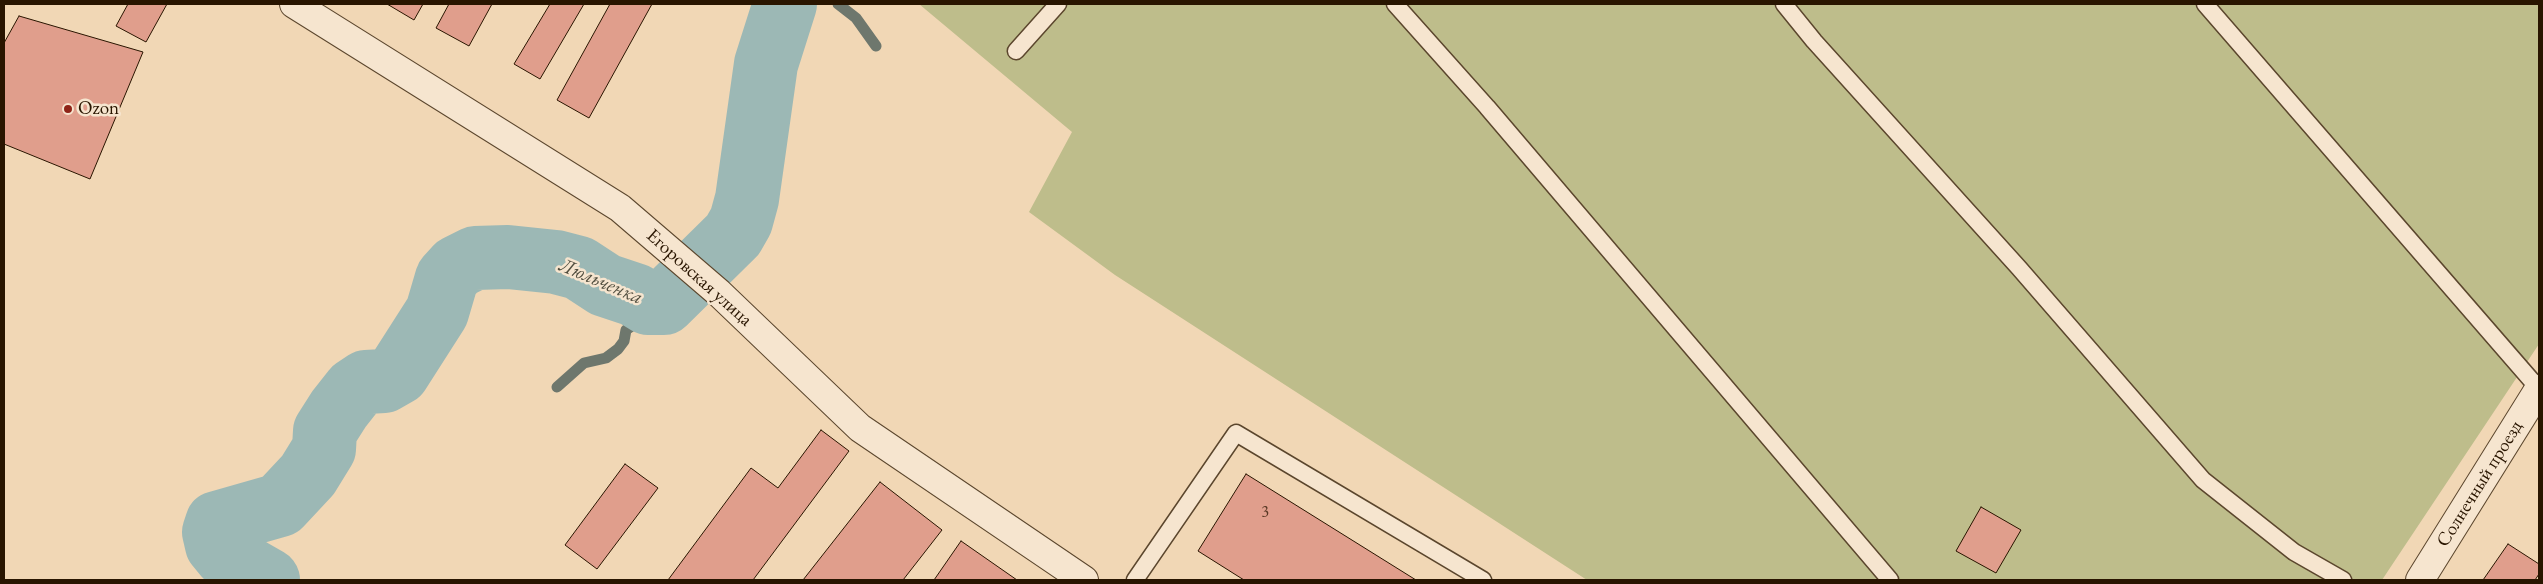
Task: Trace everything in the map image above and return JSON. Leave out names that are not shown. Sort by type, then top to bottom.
[{"type":"street","name":"Егоровская улица","points":[[294,4],[620,208],[719,293],[860,428],[1084,580]]},
{"type":"street","name":"Солнечный проезд","points":[[2420,580],[2539,389]]},
{"type":"lane","points":[[1016,52],[1058,4]]},
{"type":"lane","points":[[1395,4],[1494,114],[1890,580]]},
{"type":"lane","points":[[1784,4],[1814,41],[2020,268],[2203,480],[2294,552],[2343,580]]},
{"type":"lane","points":[[2205,4],[2539,389]]},
{"type":"lane","points":[[1135,580],[1236,433],[1483,580]]},
{"type":"shaded area","points":[[919,4],[2539,4],[2539,344],[2382,580],[1587,580],[1115,275],[1029,212],[1072,132]]},
{"type":"building","points":[[128,4],[167,4],[146,42],[116,26]]},
{"type":"building","points":[[387,4],[423,4],[414,20]]},
{"type":"building","points":[[449,4],[492,4],[469,46],[436,28]]},
{"type":"building","points":[[550,4],[584,4],[540,79],[514,64]]},
{"type":"building","points":[[610,4],[652,4],[589,118],[557,100]]},
{"type":"building","points":[[19,16],[143,52],[90,179],[4,144],[4,43]]},
{"type":"building","points":[[821,430],[849,451],[753,580],[668,580],[751,468],[778,488]]},
{"type":"building","points":[[625,464],[658,488],[597,569],[565,545]]},
{"type":"building","points":[[1246,474],[1416,580],[1244,580],[1198,551]]},
{"type":"building","points":[[880,482],[942,530],[903,580],[803,580]]},
{"type":"building","points":[[1981,507],[2021,530],[1996,573],[1956,551]]},
{"type":"building","points":[[961,541],[1017,580],[934,580]]},
{"type":"building","points":[[2508,544],[2539,564],[2539,574],[2535,580],[2483,580]]},
{"type":"waterway","name":"Люльченка","points":[[268,580],[226,556],[217,545],[214,532],[217,523],[280,505],[308,475],[324,449],[325,431],[354,390],[366,382],[384,381],[398,373],[437,312],[447,278],[457,267],[475,258],[508,257],[556,262],[579,268],[605,285],[635,295],[648,303],[664,303],[733,235],[741,221],[747,199],[766,64],[785,4]]},
{"type":"waterway","points":[[774,36],[796,13],[810,4]]},
{"type":"waterway","points":[[838,4],[856,18],[876,46]]},
{"type":"waterway","points":[[557,387],[584,363],[606,358],[618,349],[624,341],[626,330],[664,303]]},
{"type":"place","name":"Ozon","points":[[68,109]]}]
